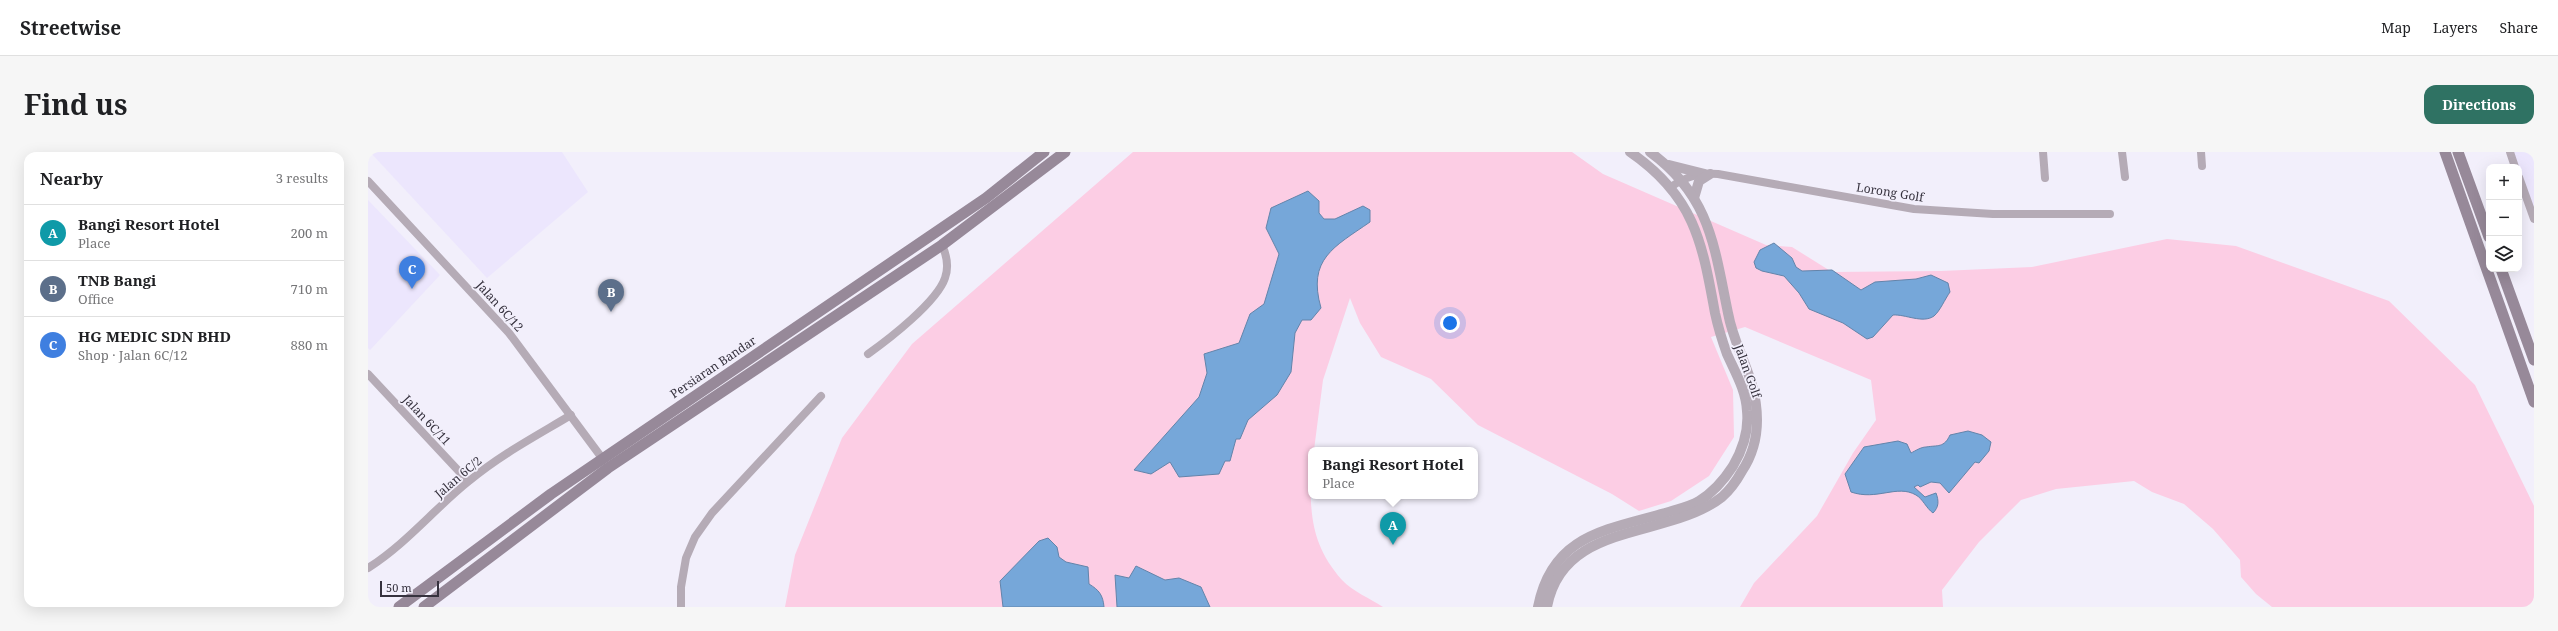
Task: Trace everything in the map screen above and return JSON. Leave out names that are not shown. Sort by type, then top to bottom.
[{"type":"main road","name":"Persiaran Bandar","points":[[399,607],[602,458],[986,198],[1044,152]]},
{"type":"main road","points":[[424,607],[608,468],[942,245],[1065,152]]},
{"type":"main road","points":[[2445,152],[2534,402]]},
{"type":"main road","points":[[2458,152],[2489,236]]},
{"type":"main road","points":[[2502,272],[2534,360]]},
{"type":"street","name":"Jalan Golf","points":[[1538,607],[1542,588],[1550,572],[1560,558],[1577,544],[1602,530],[1699,501],[1719,485],[1742,448],[1748,416],[1744,392],[1719,330],[1705,260],[1695,228],[1671,187],[1630,152]]},
{"type":"street","name":"Jalan Golf","points":[[1547,607],[1558,578],[1580,554],[1602,541],[1684,516],[1712,504],[1729,489],[1748,461],[1756,433],[1755,392],[1732,332],[1712,240],[1705,219],[1682,179],[1650,152]]},
{"type":"street","points":[[2043,152],[2045,178]]},
{"type":"street","points":[[2122,152],[2125,177]]},
{"type":"street","points":[[2200,152],[2202,166]]},
{"type":"street","points":[[2510,152],[2514,164]]},
{"type":"street","points":[[1667,165],[1707,174]]},
{"type":"street","points":[[1694,198],[1699,181],[1707,174]]},
{"type":"street","name":"Lorong Golf","points":[[1671,187],[1682,179],[1707,174],[1745,177],[1914,209],[1993,214],[2110,214]]},
{"type":"street","name":"Jalan 6C/12","points":[[368,181],[509,333],[602,458]]},
{"type":"street","points":[[2522,185],[2534,219]]},
{"type":"street","points":[[868,354],[893,337],[942,285],[947,263],[942,245]]},
{"type":"street","name":"Jalan 6C/11","points":[[368,374],[468,481]]},
{"type":"street","points":[[681,607],[681,587],[686,558],[695,537],[712,513],[821,396]]},
{"type":"street","name":"Jalan 6C/2","points":[[368,568],[391,553],[468,481],[509,452],[571,415]]},
{"type":"shaded area","points":[[370,152],[562,152],[588,192],[487,278]]},
{"type":"shaded area","points":[[1133,152],[1572,152],[1603,174],[1766,245],[1792,247],[1832,272],[1941,271],[2032,267],[2167,239],[2236,246],[2389,301],[2475,385],[2534,506],[2534,607],[2272,607],[2256,594],[2241,577],[2240,560],[2213,529],[2184,504],[2152,492],[2134,481],[2056,489],[2021,500],[1979,542],[1942,590],[1943,607],[1740,607],[1754,583],[1817,516],[1853,453],[1876,420],[1871,380],[1745,327],[1711,337],[1733,390],[1734,437],[1709,476],[1671,501],[1639,511],[1612,494],[1478,425],[1431,379],[1381,357],[1360,323],[1350,298],[1323,380],[1314,447],[1308,447],[1308,499],[1311,499],[1316,534],[1330,564],[1346,584],[1383,607],[785,607],[795,555],[842,438],[912,344]]},
{"type":"shaded area","points":[[2512,152],[2534,152],[2534,211],[2522,176],[2522,164],[2518,164]]},
{"type":"shaded area","points":[[368,200],[440,275],[370,350],[368,348]]},
{"type":"water","points":[[1308,191],[1319,201],[1319,213],[1324,219],[1335,219],[1363,206],[1370,210],[1370,222],[1335,247],[1321,266],[1318,277],[1318,291],[1321,308],[1311,320],[1302,320],[1295,333],[1291,372],[1277,395],[1248,420],[1240,439],[1236,439],[1230,461],[1225,461],[1219,474],[1179,477],[1170,462],[1151,474],[1134,470],[1199,397],[1207,373],[1204,354],[1239,343],[1250,314],[1264,304],[1279,254],[1266,228],[1271,208]]},
{"type":"water","points":[[1774,243],[1792,258],[1796,267],[1802,271],[1832,270],[1861,290],[1875,282],[1916,279],[1931,275],[1948,283],[1950,292],[1934,316],[1919,319],[1893,315],[1873,337],[1867,339],[1843,323],[1809,309],[1799,293],[1784,276],[1762,271],[1756,268],[1754,262],[1760,250]]},
{"type":"water","points":[[1968,431],[1982,435],[1991,442],[1989,451],[1979,463],[1975,462],[1949,493],[1940,483],[1931,482],[1920,487],[1918,485],[1914,487],[1925,497],[1936,493],[1938,504],[1933,513],[1928,509],[1923,501],[1916,495],[1909,492],[1901,491],[1869,495],[1851,492],[1845,474],[1864,447],[1898,441],[1907,444],[1911,453],[1922,448],[1943,444],[1950,435]]},
{"type":"water","points":[[1048,538],[1057,547],[1059,557],[1066,562],[1088,567],[1089,584],[1100,593],[1103,599],[1104,607],[1003,607],[1000,581],[1039,541]]},
{"type":"water","points":[[1136,566],[1165,580],[1179,578],[1201,587],[1210,607],[1117,607],[1115,575],[1129,578]]},
{"type":"place","name":"HG MEDIC SDN BHD","points":[[412,289]]},
{"type":"place","name":"TNB Bangi","points":[[611,312]]},
{"type":"place","name":"Bangi Resort Hotel","points":[[1393,545]]}]
